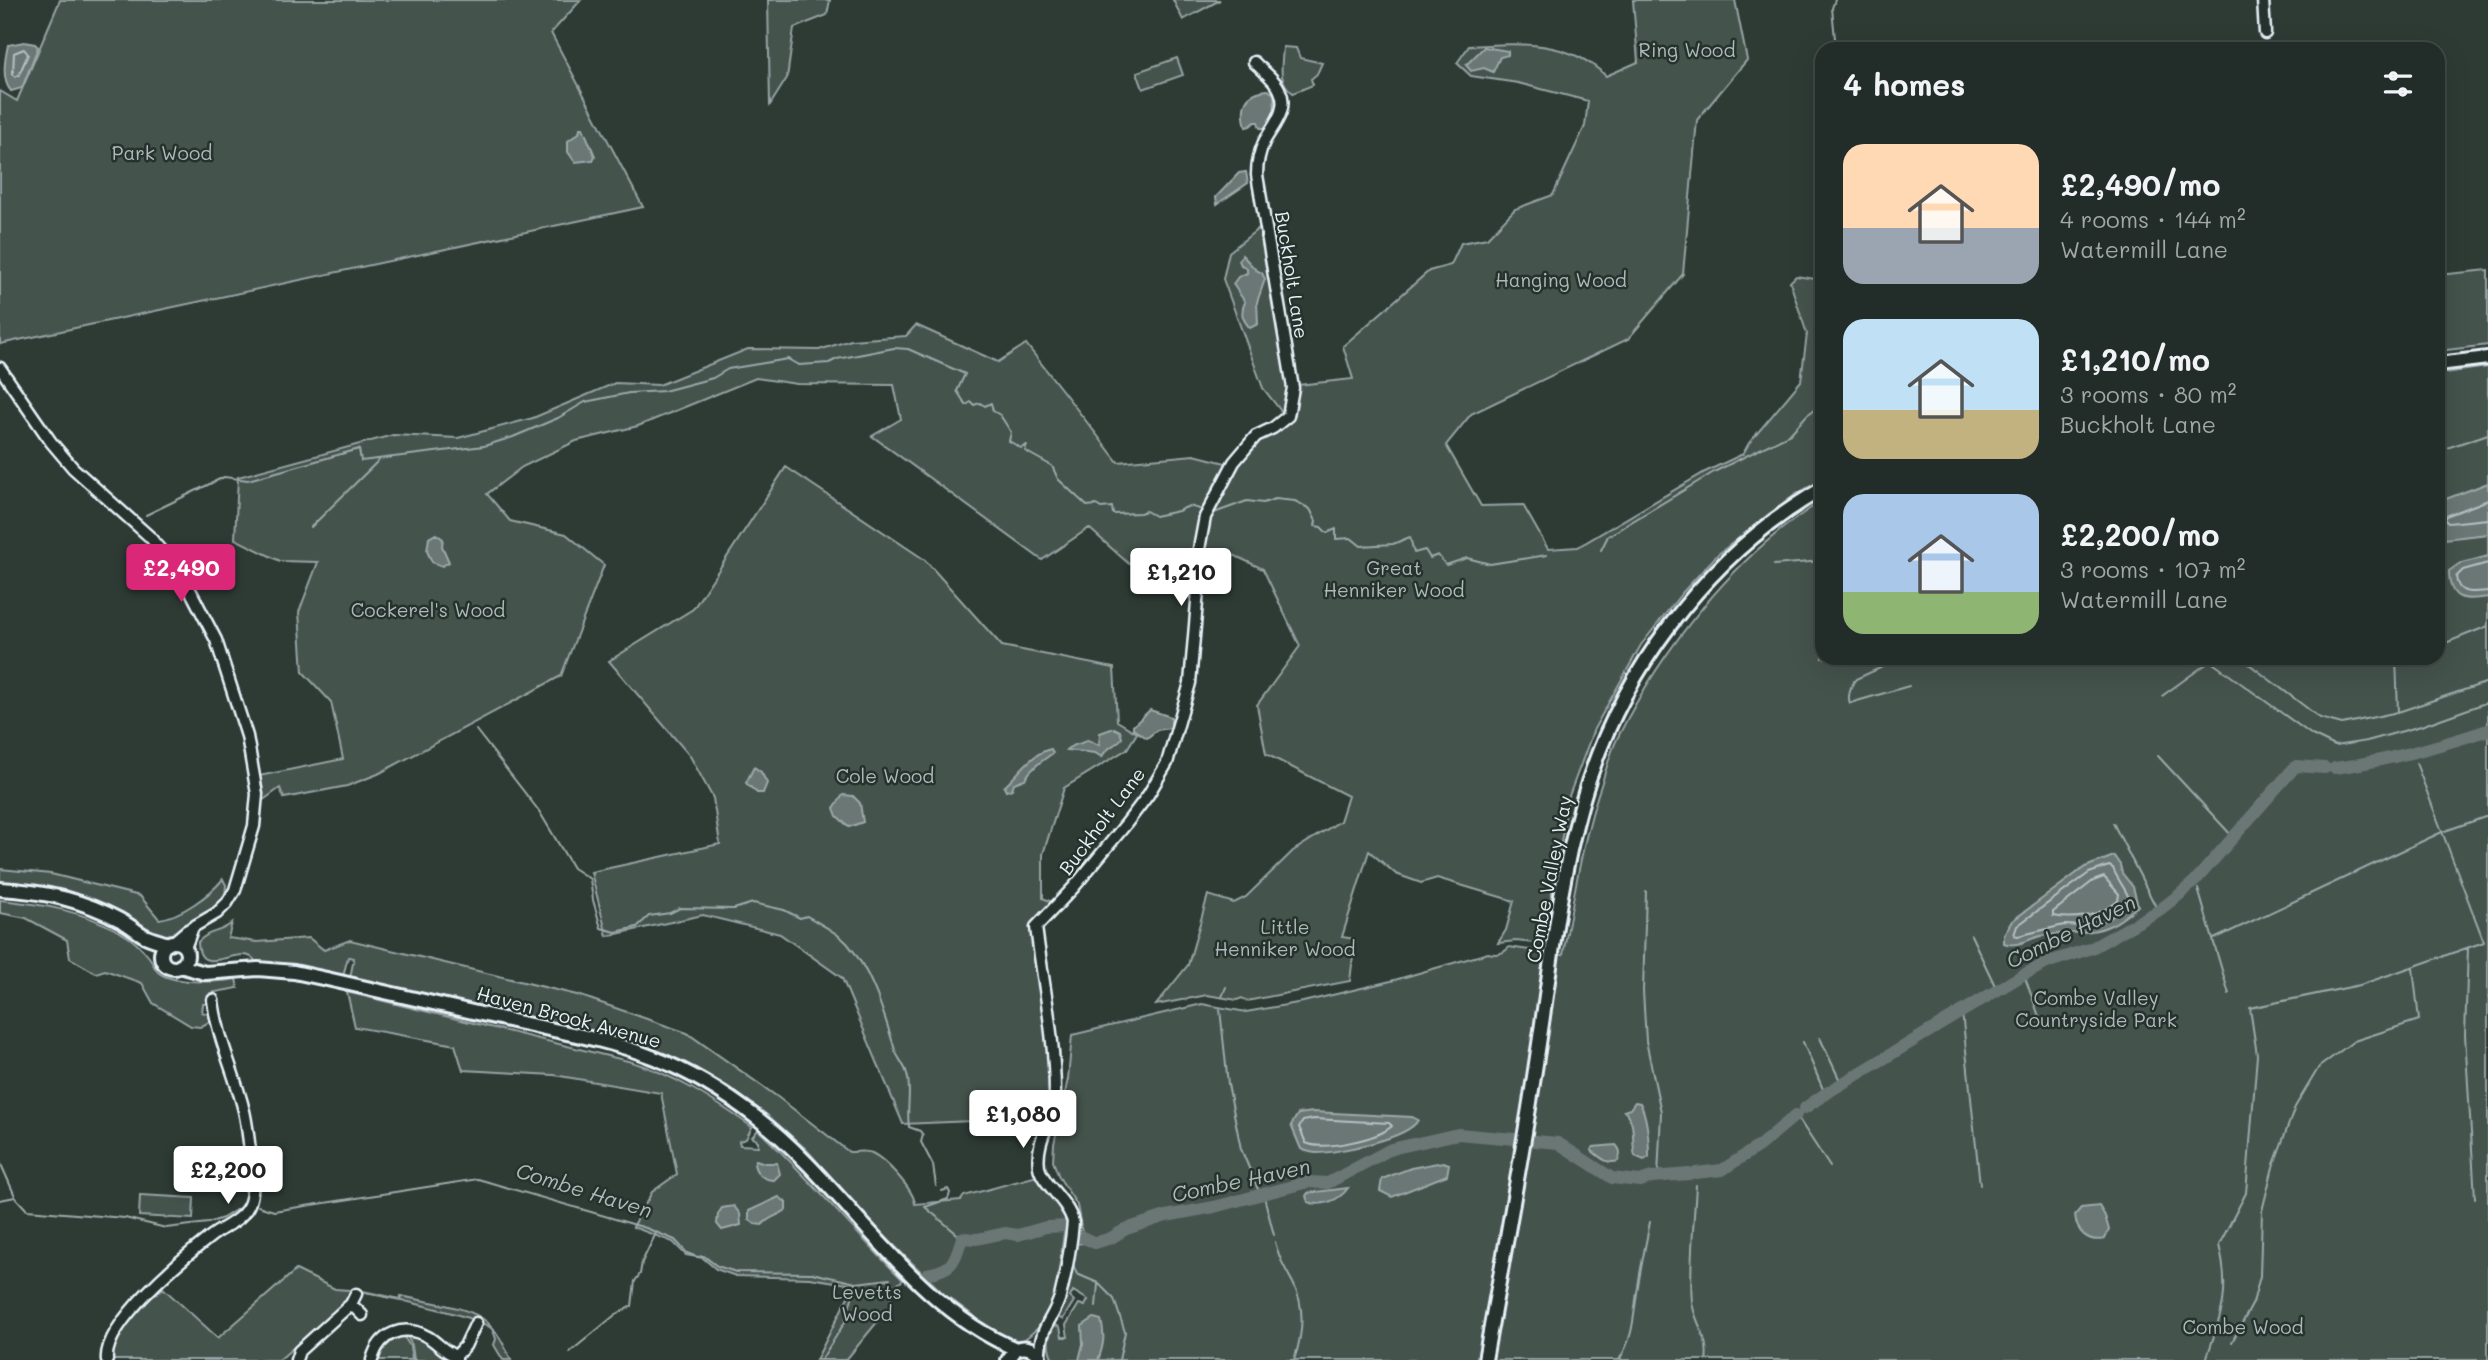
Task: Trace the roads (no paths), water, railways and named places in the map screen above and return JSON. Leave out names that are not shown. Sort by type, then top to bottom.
[{"type":"main road","points":[[2445,363],[2488,358]]},
{"type":"main road","name":"Combe Valley Way","points":[[1485,1360],[1567,869],[1580,807],[1605,738],[1642,667],[1690,600],[1749,541],[1815,493]]},
{"type":"main road","points":[[0,889],[69,899],[122,920],[145,937],[169,966],[180,966],[185,962],[186,951]]},
{"type":"main road","points":[[145,937],[179,943],[205,972]]},
{"type":"main road","points":[[163,959],[163,950],[170,943]]},
{"type":"main road","name":"Haven Brook Avenue","points":[[180,966],[205,972],[258,969],[294,972],[582,1037],[652,1057],[674,1067],[721,1093],[761,1120],[800,1155],[902,1266],[939,1299],[1014,1354],[1034,1350],[1040,1359]]},
{"type":"street","points":[[2263,0],[2265,33]]},
{"type":"street","name":"Buckholt Lane","points":[[1040,1359],[1043,1330],[1059,1299],[1073,1222],[1070,1210],[1040,1171],[1038,1153],[1055,1098],[1053,1036],[1046,1009],[1036,927],[1074,887],[1126,824],[1167,763],[1189,683],[1199,579],[1199,549],[1205,517],[1234,462],[1256,436],[1273,428],[1288,416],[1293,387],[1257,175],[1257,163],[1264,143],[1277,122],[1282,98],[1280,89],[1254,62]]},
{"type":"street","points":[[0,368],[51,442],[73,467],[149,537],[187,584],[216,640],[247,736],[257,794],[254,826],[235,890],[218,913],[170,943]]},
{"type":"street","points":[[186,951],[193,927]]},
{"type":"street","points":[[107,1360],[110,1342],[128,1313],[157,1283],[211,1236],[243,1215],[249,1204],[252,1166],[244,1111],[211,1006]]},
{"type":"street","points":[[296,1360],[299,1351],[351,1304],[356,1294]]},
{"type":"street","points":[[351,1304],[362,1315]]},
{"type":"street","points":[[372,1360],[378,1343],[386,1335],[402,1330],[426,1336],[456,1358],[476,1323]]},
{"type":"street","name":"Buckholt Lane","points":[[1014,1354],[1043,1330]]},
{"type":"water","points":[[24,42],[38,47],[22,88],[11,91],[5,75],[8,45]]},
{"type":"water","points":[[1484,47],[1508,51],[1508,55],[1500,57],[1493,72],[1484,68],[1471,71],[1466,65]]},
{"type":"water","points":[[1268,90],[1274,94],[1275,110],[1265,128],[1260,128],[1258,122],[1246,127],[1246,101],[1260,91]]},
{"type":"water","points":[[580,128],[583,128],[595,156],[593,160],[575,162],[568,152],[568,141],[579,133]]},
{"type":"water","points":[[1246,172],[1248,183],[1217,204],[1216,197],[1239,173]]},
{"type":"water","points":[[1242,255],[1265,279],[1257,302],[1258,324],[1250,328],[1243,316],[1245,302],[1233,284],[1238,277],[1247,273],[1247,268],[1241,265],[1239,260]]},
{"type":"water","points":[[2488,483],[2488,534],[2445,539],[2445,499]]},
{"type":"water","points":[[436,534],[443,539],[442,546],[449,562],[442,566],[432,562],[427,551],[429,538]]},
{"type":"water","points":[[2488,556],[2488,597],[2460,597],[2452,588],[2449,571],[2459,564]]},
{"type":"water","points":[[1150,710],[1171,717],[1171,728],[1157,730],[1147,738],[1133,729],[1133,726]]},
{"type":"water","points":[[1114,728],[1120,731],[1122,738],[1102,757],[1095,753],[1066,750],[1087,740],[1099,745],[1100,733]]},
{"type":"water","points":[[1051,749],[1053,753],[1025,779],[1014,783],[1012,789],[1006,791],[1004,787],[1026,765],[1037,755]]},
{"type":"water","points":[[754,767],[761,772],[767,783],[763,793],[757,793],[746,783]]},
{"type":"water","points":[[843,795],[853,796],[860,803],[863,822],[849,827],[837,816],[834,808]]},
{"type":"water","points":[[2114,856],[2133,887],[2138,906],[2111,925],[2094,931],[2041,936],[2013,944],[2004,943],[2004,934],[2012,921],[2085,867]]},
{"type":"water","points":[[1635,1102],[1640,1103],[1648,1129],[1649,1157],[1644,1160],[1635,1156],[1631,1120],[1624,1111],[1630,1109]]},
{"type":"water","points":[[1313,1112],[1412,1117],[1418,1120],[1412,1127],[1388,1138],[1356,1147],[1315,1153],[1301,1149],[1291,1125],[1298,1114]]},
{"type":"water","points":[[1616,1145],[1620,1157],[1614,1162],[1604,1160],[1591,1150],[1593,1147]]},
{"type":"water","points":[[756,1160],[777,1163],[780,1174],[774,1180],[764,1178],[755,1168]]},
{"type":"water","points":[[1443,1162],[1449,1164],[1447,1175],[1392,1197],[1380,1191],[1382,1179],[1411,1168]]},
{"type":"water","points":[[1348,1188],[1340,1196],[1324,1203],[1308,1202],[1306,1196],[1308,1193]]},
{"type":"water","points":[[779,1197],[786,1202],[786,1210],[762,1225],[749,1219],[749,1211]]},
{"type":"water","points":[[734,1206],[740,1214],[741,1225],[722,1230],[717,1224],[718,1214],[722,1208]]},
{"type":"water","points":[[2099,1206],[2109,1230],[2105,1239],[2099,1240],[2088,1238],[2080,1231],[2075,1215],[2081,1208]]},
{"type":"water","points":[[1094,1318],[1101,1320],[1102,1325],[1100,1355],[1098,1360],[1079,1360],[1083,1344],[1082,1326]]},
{"type":"waterway","points":[[1835,0],[1832,8],[1835,42]]},
{"type":"waterway","points":[[146,515],[224,477],[248,480],[359,449],[361,461],[484,446],[558,418],[585,402],[629,393],[664,391],[713,378],[728,369],[788,359],[799,365],[829,363],[894,348],[908,349],[965,374],[957,391],[966,405],[971,402],[985,406],[991,403],[993,411],[1000,415],[1011,432],[1009,441],[1021,448],[1027,445],[1025,451],[1052,466],[1058,479],[1087,506],[1112,507],[1113,514],[1146,511],[1155,516],[1189,506],[1203,510]]},
{"type":"waterway","points":[[1601,550],[1608,536],[1714,472],[1790,434],[1815,409]]},
{"type":"waterway","points":[[2445,449],[2488,434]]},
{"type":"waterway","points":[[311,527],[380,459]]},
{"type":"waterway","points":[[1214,513],[1247,501],[1295,501],[1310,509],[1316,521],[1315,526],[1321,527],[1327,533],[1336,529],[1336,539],[1351,538],[1361,546],[1393,544],[1410,537],[1414,553],[1425,550],[1430,558],[1438,555],[1446,565],[1467,558],[1490,564],[1547,555]]},
{"type":"waterway","points":[[1774,565],[1815,562]]},
{"type":"waterway","points":[[2445,643],[2488,626]]},
{"type":"waterway","points":[[1887,665],[1856,679],[1850,691],[1850,703],[1909,686]]},
{"type":"waterway","points":[[2162,696],[2205,665]]},
{"type":"waterway","points":[[2216,665],[2312,735],[2335,746],[2367,741],[2421,726],[2488,702]]},
{"type":"waterway","points":[[2250,665],[2320,718],[2342,724],[2398,712],[2488,682]]},
{"type":"waterway","points":[[2396,665],[2398,712]]},
{"type":"waterway","points":[[476,730],[539,811],[573,868],[590,879],[601,928],[616,932],[637,927],[649,916],[670,913],[680,908],[734,909],[753,903],[784,910],[800,918],[807,916],[833,931],[847,943],[871,981],[895,1050],[906,1071],[909,1086],[909,1127],[923,1135],[921,1142],[933,1165],[936,1186]]},
{"type":"waterway","name":"Combe Haven","points":[[2335,768],[2412,753],[2488,730]]},
{"type":"waterway","points":[[2158,756],[2233,837]]},
{"type":"waterway","points":[[2206,1360],[2223,1304],[2223,1262],[2219,1245],[2246,1193],[2257,1055],[2250,1008],[2360,985],[2484,942],[2416,763]]},
{"type":"waterway","name":"Combe Haven","points":[[1805,1108],[2021,976],[2049,962],[2092,948],[2158,911],[2195,881],[2294,768],[2325,768]]},
{"type":"waterway","points":[[2214,939],[2442,832],[2488,816]]},
{"type":"waterway","points":[[2113,823],[2158,911]]},
{"type":"waterway","points":[[2198,889],[2229,994]]},
{"type":"waterway","points":[[1646,891],[1643,991],[1646,1041],[1661,1112],[1658,1177]]},
{"type":"waterway","points":[[1971,935],[1997,990]]},
{"type":"waterway","points":[[2468,948],[2465,1035],[2475,1198]]},
{"type":"waterway","points":[[2232,1342],[2253,1303],[2260,1276],[2262,1211],[2273,1167],[2295,1107],[2319,1067],[2354,1041],[2419,1020],[2413,968]]},
{"type":"waterway","points":[[2024,975],[2040,1019]]},
{"type":"waterway","points":[[1222,997],[1226,987]]},
{"type":"waterway","points":[[1220,1009],[1228,1084],[1241,1149],[1260,1194]]},
{"type":"waterway","points":[[1962,1012],[1980,1185]]},
{"type":"waterway","points":[[1820,1038],[1842,1085]]},
{"type":"waterway","points":[[1803,1042],[1825,1094]]},
{"type":"waterway","points":[[1796,1115],[1830,1167]]},
{"type":"waterway","name":"Combe Haven","points":[[1696,1173],[1722,1170],[1759,1146],[1796,1115]]},
{"type":"waterway","name":"Combe Haven","points":[[1080,1236],[1095,1243],[1166,1216],[1214,1207],[1308,1182],[1328,1183],[1391,1149],[1458,1134],[1558,1143],[1612,1178],[1640,1181],[1652,1177],[1689,1174]]},
{"type":"waterway","points":[[0,1162],[15,1196]]},
{"type":"waterway","name":"Combe Haven","points":[[258,1206],[274,1211],[478,1179],[646,1228],[675,1240],[687,1253],[697,1257],[704,1256],[717,1266],[736,1272],[812,1273],[856,1283],[890,1279]]},
{"type":"waterway","points":[[1696,1185],[1691,1288],[1692,1302],[1706,1345],[1706,1360]]},
{"type":"waterway","points":[[942,1191],[948,1189],[948,1199],[925,1207],[962,1238]]},
{"type":"waterway","points":[[1263,1193],[1274,1235]]},
{"type":"waterway","name":"Combe Haven","points":[[0,1200],[15,1197],[27,1210],[125,1218],[166,1228],[208,1223],[223,1218],[242,1206]]},
{"type":"waterway","points":[[1619,1360],[1631,1333],[1650,1222]]},
{"type":"waterway","name":"Combe Haven","points":[[927,1274],[943,1270],[952,1263],[962,1238],[977,1239],[1005,1233],[1018,1235],[1046,1227],[1069,1226]]},
{"type":"waterway","points":[[570,1352],[615,1315],[632,1306],[635,1281],[656,1233]]},
{"type":"waterway","points":[[1275,1242],[1300,1302],[1301,1331],[1294,1360]]},
{"type":"waterway","points":[[1073,1265],[1077,1274],[1098,1283],[1114,1299],[1125,1332],[1119,1360]]},
{"type":"waterway","points":[[821,1360],[845,1322],[856,1284]]},
{"type":"waterway","points":[[1096,1306],[1098,1284]]},
{"type":"park label","name":"Ring Wood","points":[[1687,50]]},
{"type":"park label","name":"Park Wood","points":[[162,153]]},
{"type":"park label","name":"Hanging Wood","points":[[1561,280]]},
{"type":"park label","name":"Great Henniker Wood","points":[[1394,579]]},
{"type":"park label","name":"Cockerel's Wood","points":[[428,610]]},
{"type":"park label","name":"Cole Wood","points":[[885,776]]},
{"type":"park label","name":"Little Henniker Wood","points":[[1285,938]]},
{"type":"park label","name":"Combe Valley Countryside Park","points":[[2096,1009]]},
{"type":"park label","name":"Levetts Wood","points":[[867,1303]]},
{"type":"park label","name":"Combe Wood","points":[[2243,1327]]}]
